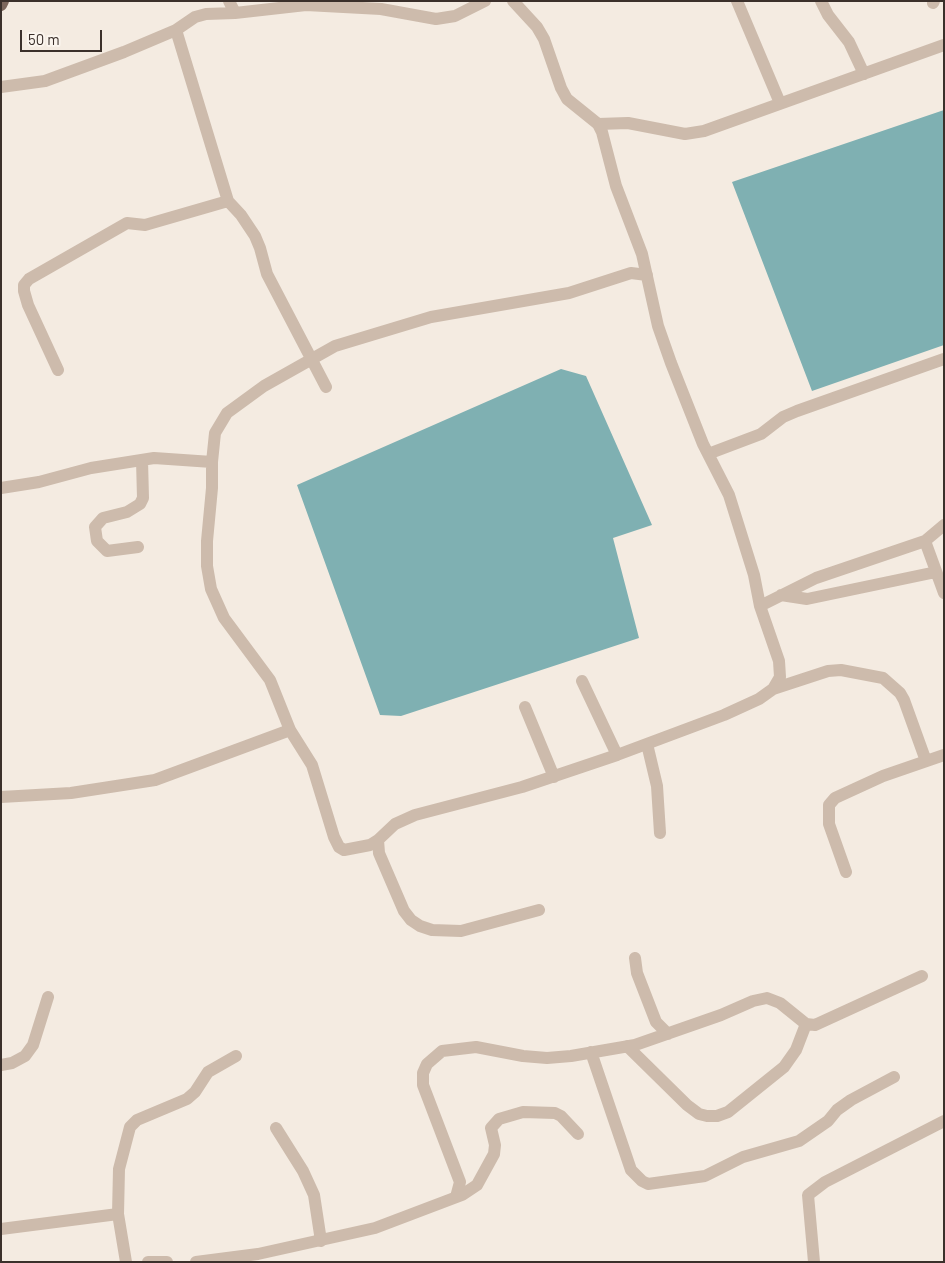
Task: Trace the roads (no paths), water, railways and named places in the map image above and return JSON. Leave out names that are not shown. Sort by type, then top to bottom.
[{"type":"street","points":[[229,1],[235,13]]},
{"type":"street","points":[[1,87],[45,81],[124,52],[176,30],[196,17],[206,14],[235,13],[306,5],[381,9],[436,19],[455,16],[486,1]]},
{"type":"street","points":[[513,1],[537,27],[544,39],[561,88],[567,98],[598,124],[608,151],[616,186],[638,242],[658,326],[708,454],[730,495],[754,575],[760,606],[779,661],[780,677],[773,689]]},
{"type":"street","points":[[737,1],[780,103]]},
{"type":"street","points":[[821,1],[828,15],[849,42],[864,74]]},
{"type":"street","points":[[176,30],[228,201],[241,215],[255,236],[267,274],[326,387]]},
{"type":"street","points":[[598,124],[628,123],[685,134],[704,131],[944,45]]},
{"type":"street","points":[[58,370],[24,291],[24,285],[29,279],[127,223],[145,225],[228,201]]},
{"type":"street","points":[[647,275],[631,273],[569,293],[431,317],[363,336],[310,359],[249,396],[227,413],[219,422],[215,434],[212,462],[212,488],[207,541],[207,566],[211,589],[224,618],[270,680],[290,730],[312,766],[334,837],[339,847],[344,850],[351,850],[378,840],[395,824],[415,815],[554,777],[617,755],[724,715],[759,699],[773,689],[828,671],[841,670],[883,678],[900,693],[926,761]]},
{"type":"street","points":[[708,454],[761,434],[778,420],[797,411],[944,358]]},
{"type":"street","points":[[1,488],[39,482],[91,468],[142,460],[168,458],[212,462]]},
{"type":"street","points":[[138,547],[107,550],[96,541],[95,527],[103,518],[127,512],[140,504],[143,498],[142,460]]},
{"type":"street","points":[[760,606],[816,578],[925,541],[944,526]]},
{"type":"street","points":[[925,541],[944,593]]},
{"type":"street","points":[[781,595],[807,599],[936,572]]},
{"type":"street","points":[[582,680],[617,755]]},
{"type":"street","points":[[525,707],[554,777]]},
{"type":"street","points":[[1,797],[70,793],[155,780],[290,730]]},
{"type":"street","points":[[646,744],[657,786],[660,832]]},
{"type":"street","points":[[846,872],[829,824],[830,805],[835,798],[850,790],[944,755]]},
{"type":"street","points":[[378,840],[379,853],[404,912],[420,926],[432,930],[461,931],[539,910]]},
{"type":"street","points":[[635,958],[637,974],[656,1022],[668,1034]]},
{"type":"street","points":[[456,1197],[460,1182],[423,1085],[423,1073],[427,1064],[442,1051],[476,1047],[497,1052],[547,1058],[591,1052],[626,1046],[668,1034],[753,1001],[767,998],[780,1003],[806,1024],[815,1025],[922,976]]},
{"type":"street","points":[[1,1065],[12,1063],[24,1056],[33,1046],[48,996]]},
{"type":"street","points":[[626,1046],[687,1105],[707,1116],[717,1116],[728,1112],[784,1068],[796,1050],[806,1024]]},
{"type":"street","points":[[591,1052],[631,1170],[648,1184],[705,1176],[742,1157],[799,1141],[828,1121],[837,1110],[851,1100],[894,1077]]},
{"type":"street","points":[[126,1262],[118,1214],[119,1169],[130,1127],[136,1120],[186,1099],[196,1092],[208,1072],[236,1056]]},
{"type":"street","points":[[196,1262],[258,1254],[375,1228],[456,1197],[477,1185],[494,1154],[494,1139],[491,1128],[499,1119],[523,1112],[555,1112],[578,1134]]},
{"type":"street","points":[[814,1262],[808,1195],[825,1182],[944,1121]]},
{"type":"street","points":[[276,1128],[303,1171],[314,1194],[321,1241]]},
{"type":"street","points":[[1,1229],[118,1214]]},
{"type":"street","points":[[148,1262],[167,1262]]},
{"type":"water","points":[[944,110],[944,345],[812,391],[732,182]]},
{"type":"water","points":[[561,369],[586,376],[652,525],[613,538],[639,638],[401,716],[380,715],[297,485]]}]
